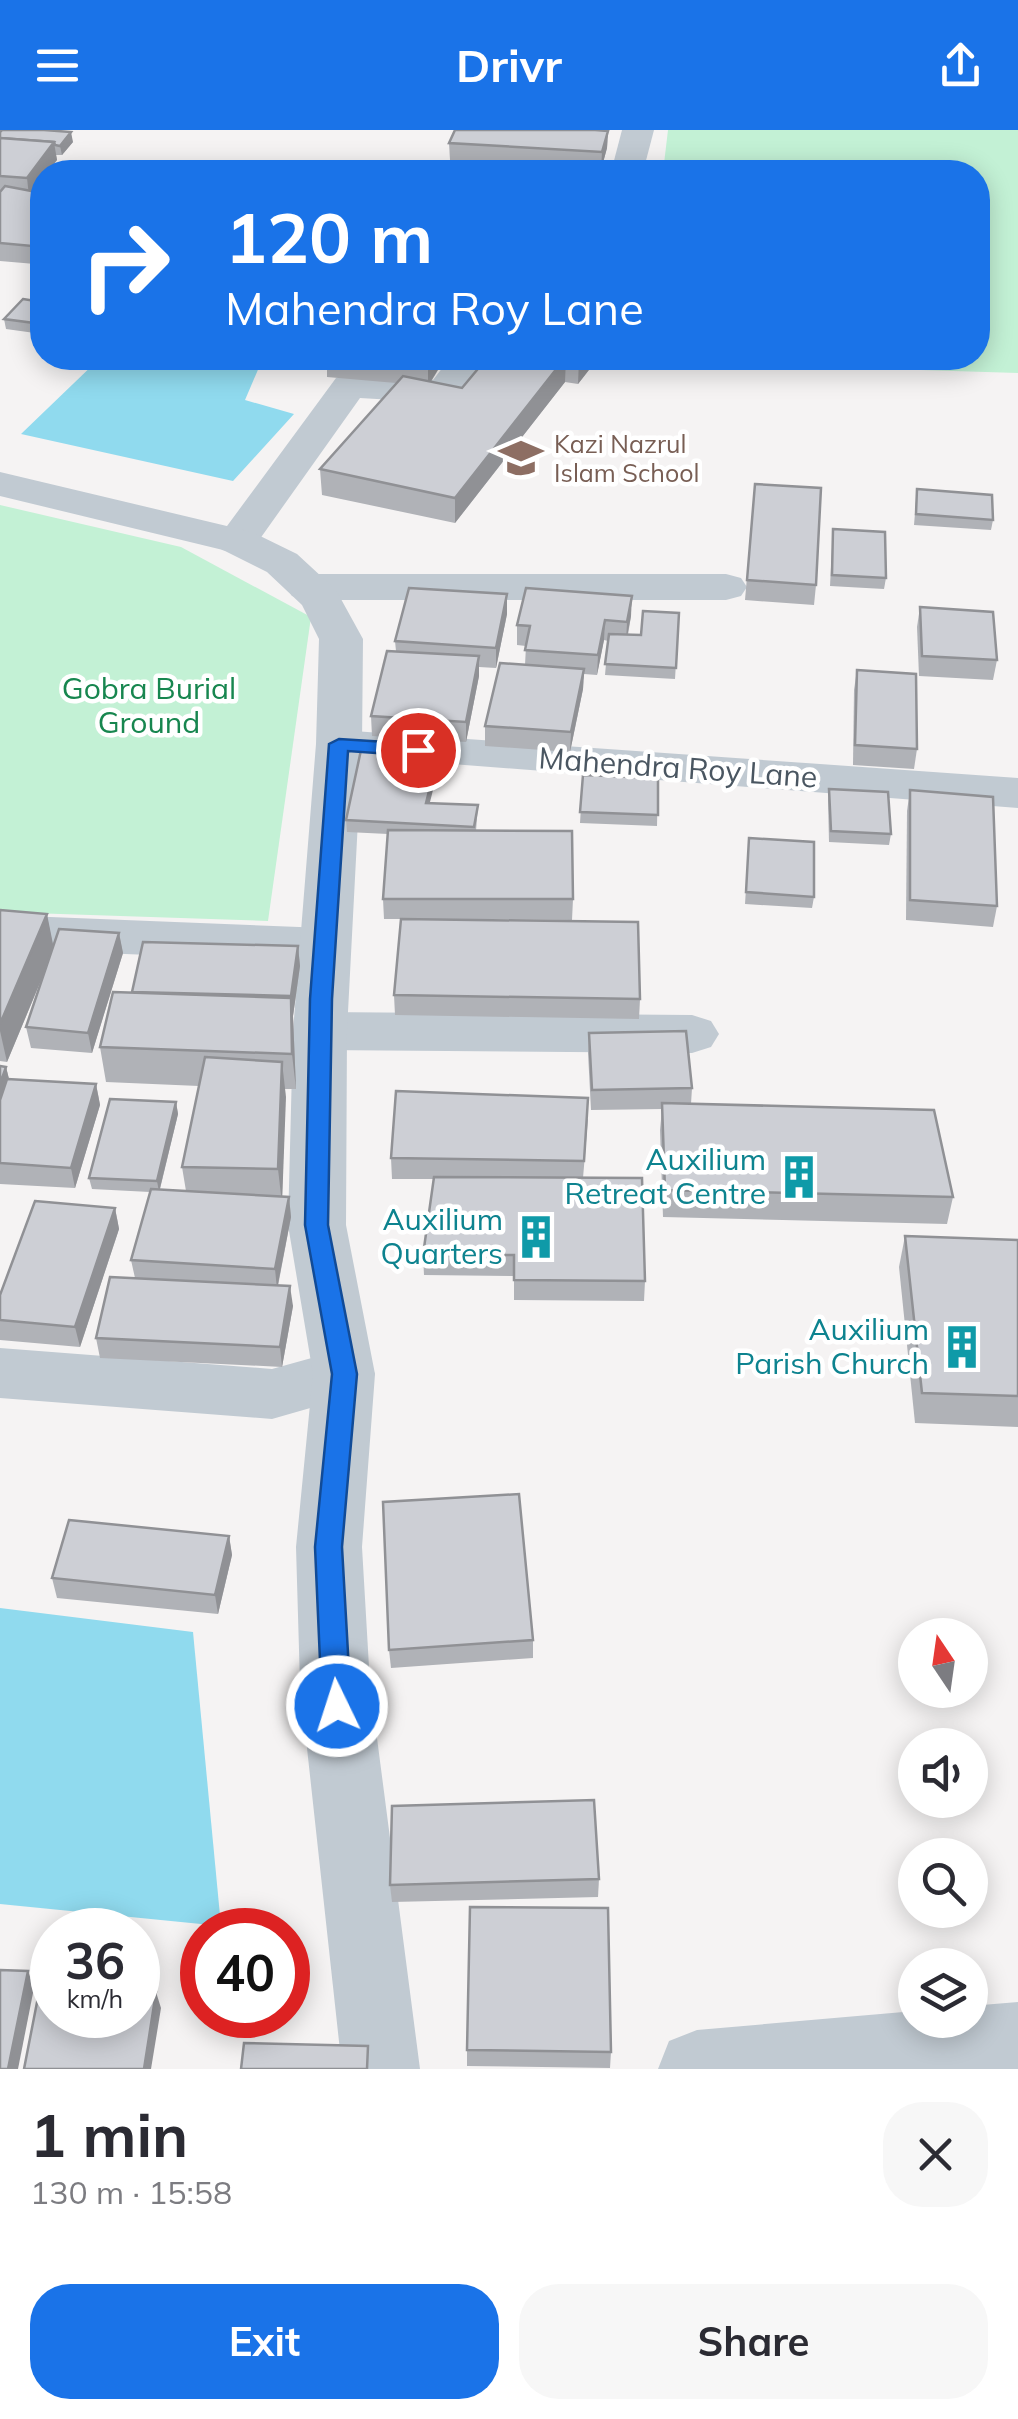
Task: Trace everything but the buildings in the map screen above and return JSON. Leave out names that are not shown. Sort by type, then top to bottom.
[{"type":"street","points":[[629,160],[638,130]]},
{"type":"street","points":[[237,541],[349,386],[444,392],[460,370]]},
{"type":"street","points":[[0,484],[237,541],[282,563],[320,599],[340,639],[339,744],[320,1031],[316,1225],[344,1374],[328,1547],[335,1684],[380,2069]]},
{"type":"street","points":[[307,587],[726,587]]},
{"type":"street","name":"Mahendra Roy Lane","points":[[339,744],[1018,792]]},
{"type":"street","points":[[0,932],[325,945]]},
{"type":"street","points":[[320,1031],[692,1034]]},
{"type":"street","points":[[0,1373],[272,1394],[344,1374]]},
{"type":"street","points":[[697,2069],[1018,2042]]},
{"type":"green space","points":[[668,130],[1018,130],[1018,373],[920,370],[990,370],[990,160],[664,160]]},
{"type":"green space","name":"Gobra Burial Ground","points":[[0,505],[181,547],[311,617],[268,921],[0,912]]},
{"type":"water","points":[[88,370],[258,370],[245,400],[294,414],[233,481],[21,434]]},
{"type":"water","points":[[0,1608],[193,1632],[219,1908],[180,1908],[180,1922],[160,1920],[160,1908],[0,1904]]},
{"type":"place","name":"Kazi Nazrul Islam School","points":[[521,458]]},
{"type":"place","name":"Auxilium Retreat Centre","points":[[799,1177]]},
{"type":"place","name":"Auxilium Quarters","points":[[536,1237]]},
{"type":"place","name":"Auxilium Parish Church","points":[[962,1347]]},
{"type":"route","points":[[337,1706],[328,1547],[344,1374],[316,1225],[321,999],[339,744],[418,750]]}]
